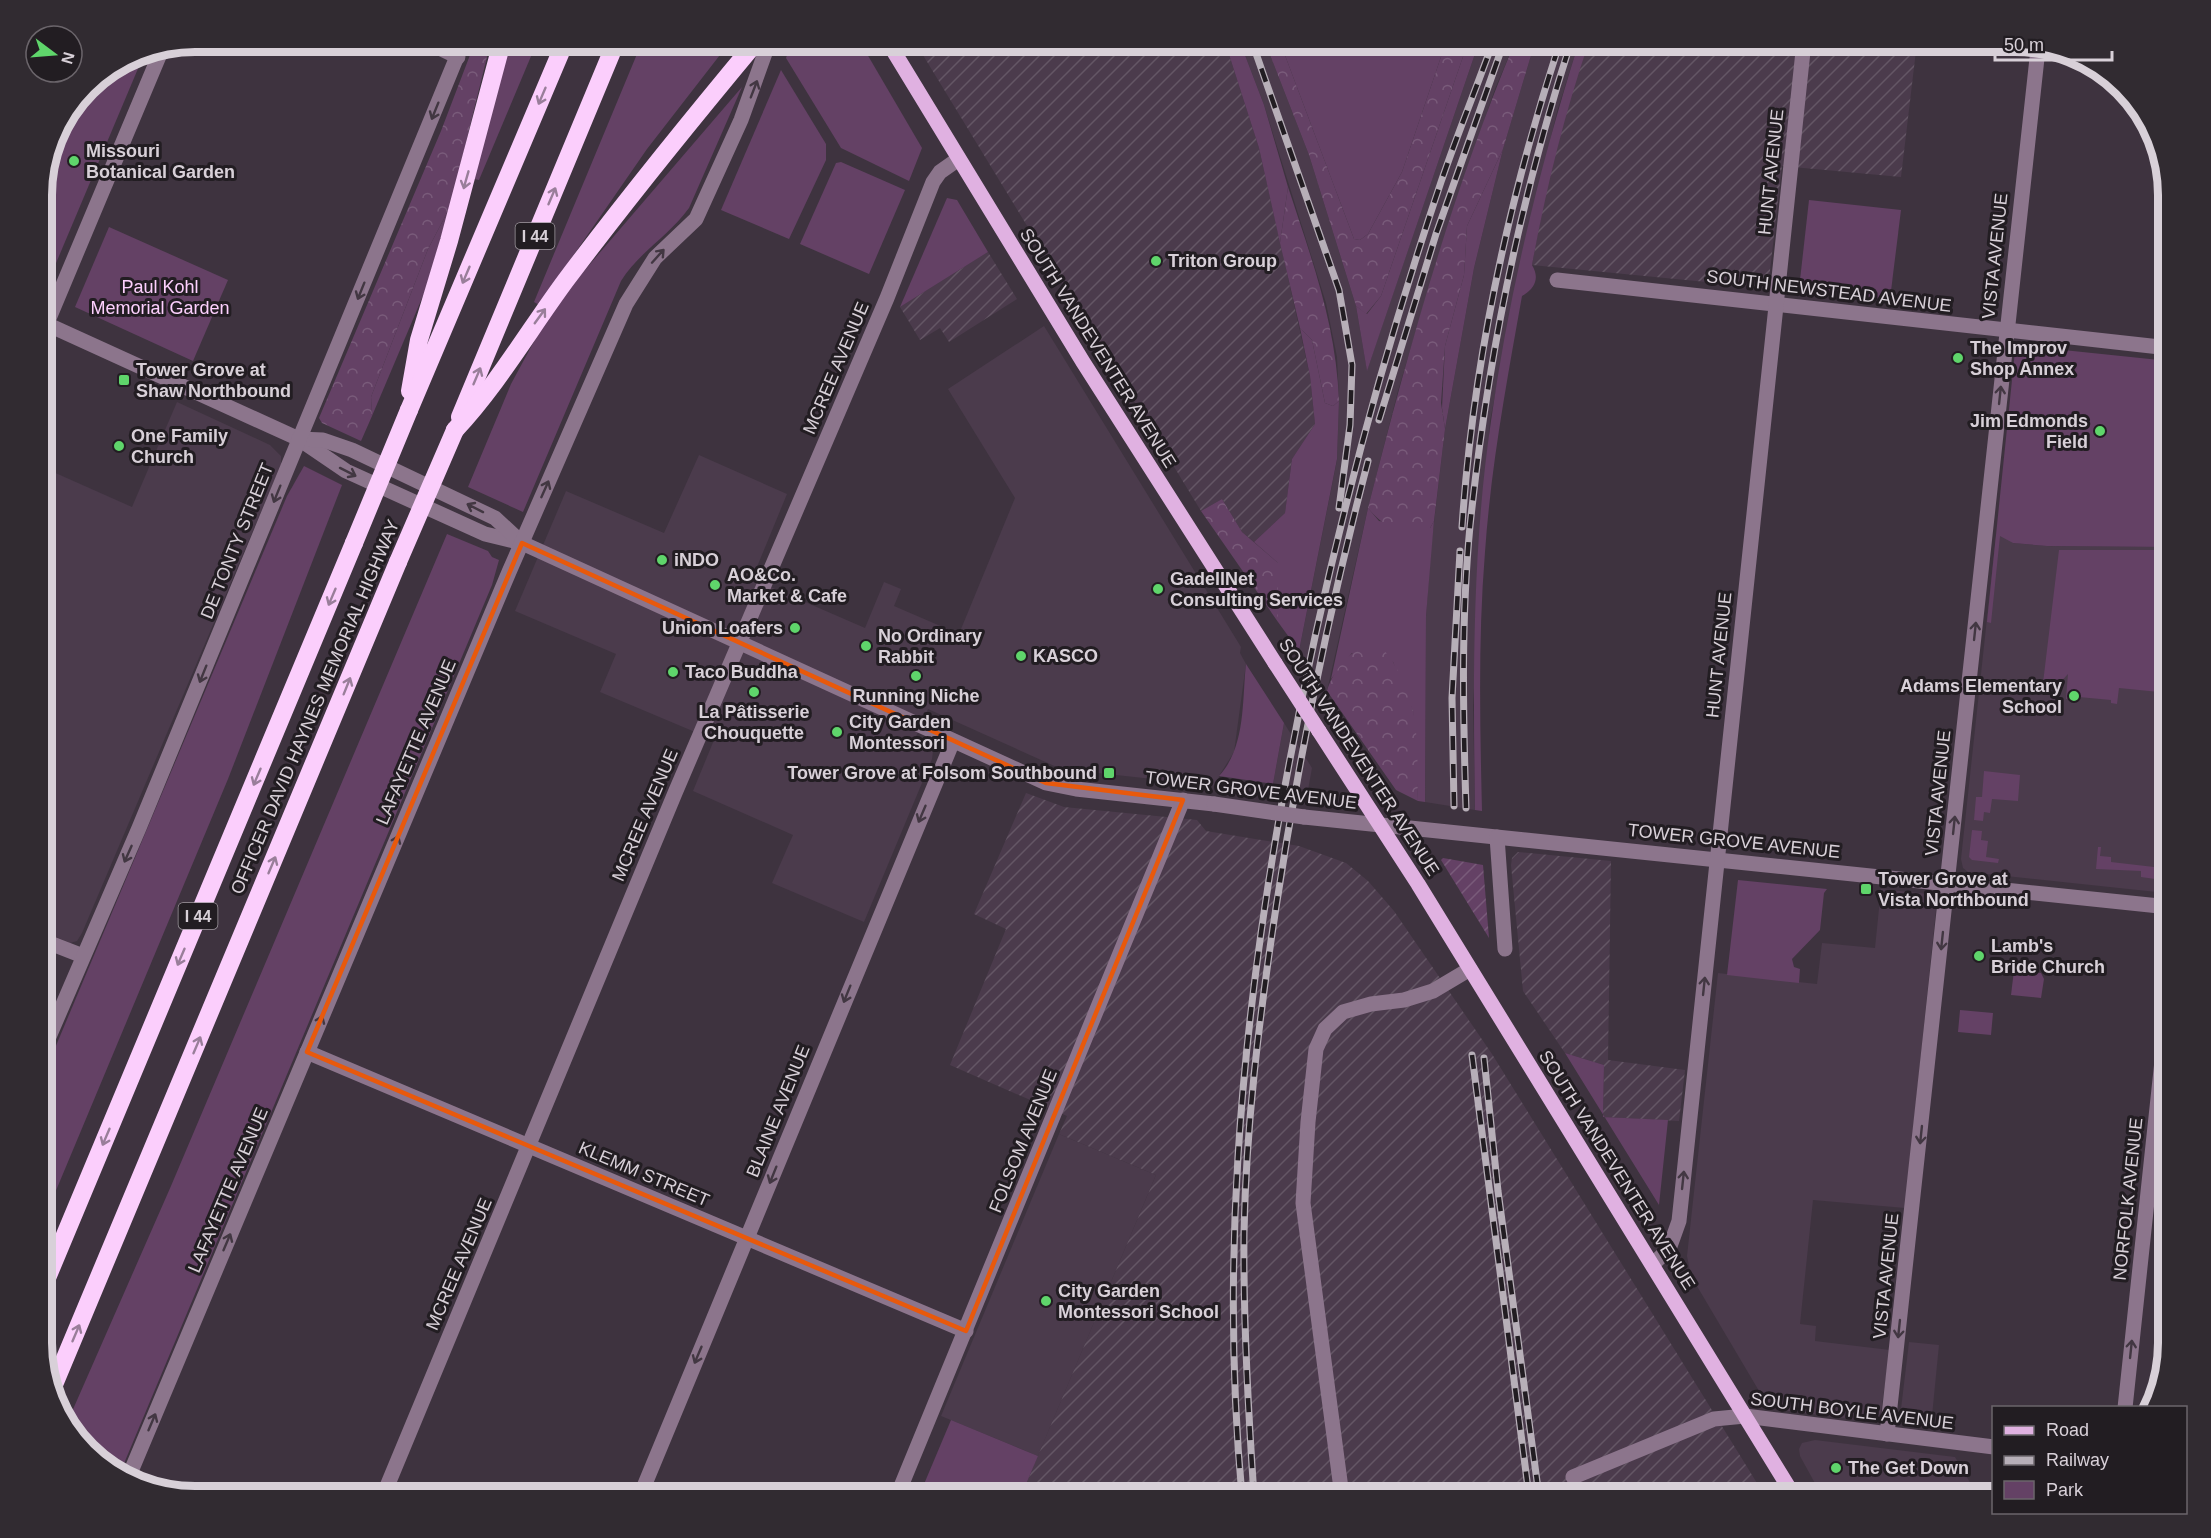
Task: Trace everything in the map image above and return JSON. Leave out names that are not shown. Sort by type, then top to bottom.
[{"type":"highway","points":[[409,410],[410,380],[418,340],[449,241],[499,52]]},
{"type":"highway","name":"OFFICER DAVID HAYNES MEMORIAL HIGHWAY","points":[[53,1264],[561,52]]},
{"type":"highway","name":"OFFICER DAVID HAYNES MEMORIAL HIGHWAY","points":[[57,1378],[612,52]]},
{"type":"highway","points":[[455,430],[494,384],[539,318],[630,196],[748,52]]},
{"type":"main road","name":"SOUTH VANDEVENTER AVENUE","points":[[894,52],[957,160],[1377,825],[1418,884],[1788,1486]]},
{"type":"street","points":[[448,52],[458,57]]},
{"type":"street","name":"DE TONTY STREET","points":[[53,1027],[460,52]]},
{"type":"street","name":"LAFAYETTE AVENUE","points":[[131,1471],[522,543],[626,304],[655,258],[696,219],[741,120],[765,52]]},
{"type":"street","name":"HUNT AVENUE","points":[[1653,1264],[1669,1249],[1679,1221],[1803,52]]},
{"type":"street","name":"VISTA AVENUE","points":[[1887,1434],[2037,55]]},
{"type":"street","points":[[53,306],[159,57]]},
{"type":"street","name":"MCREE AVENUE","points":[[387,1486],[738,643],[887,298],[933,182],[940,172],[957,160]]},
{"type":"street","name":"SOUTH NEWSTEAD AVENUE","points":[[1557,280],[2158,347]]},
{"type":"street","name":"TOWER GROVE AVENUE","points":[[53,331],[299,440],[346,471],[485,534],[522,543],[953,741],[1059,787],[1183,800],[1304,818],[1718,858],[2158,906]]},
{"type":"street","name":"TOWER GROVE AVENUE","points":[[299,440],[323,440],[352,450],[495,518],[522,543]]},
{"type":"street","name":"BLAINE AVENUE","points":[[644,1486],[953,741]]},
{"type":"street","name":"FOLSOM AVENUE","points":[[901,1486],[1183,800]]},
{"type":"street","points":[[1497,837],[1505,948]]},
{"type":"street","points":[[53,944],[83,956]]},
{"type":"street","points":[[1341,1486],[1303,1203],[1308,1122],[1316,1049],[1325,1029],[1343,1012],[1371,1004],[1404,1000],[1433,991],[1470,969]]},
{"type":"street","name":"KLEMM STREET","points":[[307,1052],[966,1331]]},
{"type":"street","name":"NORFOLK AVENUE","points":[[2125,1406],[2158,1098]]},
{"type":"street","name":"SOUTH BOYLE AVENUE","points":[[1573,1477],[1714,1419],[1745,1416],[1992,1447]]},
{"type":"highlighted area","points":[[522,543],[1046,783],[1183,800],[966,1331],[307,1052]]},
{"type":"shaded area","points":[[921,52],[1228,52],[1259,148],[1310,376],[1315,424],[1292,459],[1285,513],[1254,542],[1242,532],[1222,499],[1201,511]]},
{"type":"shaded area","points":[[1244,52],[1269,52],[1309,155],[1356,306],[1367,370],[1476,52],[1511,52],[1495,89],[1439,254],[1398,391],[1368,508],[1327,691],[1299,651],[1337,460],[1339,401],[1337,357],[1326,303],[1264,105]]},
{"type":"shaded area","points":[[1532,52],[1576,52],[1557,112],[1525,245],[1490,421],[1473,706],[1475,810],[1425,802],[1426,616],[1431,548],[1445,429],[1474,268],[1503,149]]},
{"type":"shaded area","points":[[1586,52],[1916,52],[1901,177],[1782,166],[1768,288],[1532,265],[1545,193],[1568,103]]},
{"type":"shaded area","points":[[988,252],[1017,299],[949,342],[940,328],[920,340],[900,307]]},
{"type":"shaded area","points":[[1044,326],[1241,647],[1240,653],[1246,664],[1234,752],[1219,776],[1217,786],[1061,769],[928,709],[914,741],[933,751],[932,759],[864,922],[772,883],[793,835],[693,791],[714,740],[600,692],[616,654],[515,611],[566,491],[664,533],[699,455],[787,494],[752,579],[865,628],[884,582],[901,589],[894,606],[959,634],[1015,498],[948,389]]},
{"type":"shaded area","points":[[177,402],[270,445],[281,456],[281,465],[82,933],[77,941],[70,943],[53,936],[53,472],[132,507]]},
{"type":"shaded area","name":"Adams Elementary School","points":[[1996,535],[2004,536],[2013,543],[2047,546],[2158,547],[2158,892],[1968,872],[1963,868],[1961,859]]},
{"type":"shaded area","points":[[1284,723],[1312,768],[1308,790],[1273,784]]},
{"type":"shaded area","points":[[1026,793],[1064,807],[1197,820],[1206,831],[1299,846],[1346,863],[1368,881],[1394,911],[1492,1054],[1759,1486],[1025,1486],[1156,1175],[1059,1134],[1067,1116],[950,1065],[1006,929],[974,914]]},
{"type":"shaded area","points":[[1518,852],[1611,861],[1608,1060],[1685,1070],[1679,1121],[1603,1117],[1604,1065],[1565,1053],[1523,991],[1511,865],[1512,858]]},
{"type":"shaded area","points":[[1881,889],[1929,894],[1936,910],[1905,1208],[1813,1200],[1800,1324],[1816,1326],[1815,1341],[1890,1350],[1881,1412],[1876,1420],[1868,1421],[1781,1410],[1770,1406],[1691,1276],[1687,1256],[1718,973],[1817,984],[1822,943],[1875,948]]},
{"type":"shaded area","name":"City Garden Montessori School","points":[[1059,1134],[1156,1175],[1038,1456],[941,1416]]},
{"type":"shaded area","points":[[1909,1342],[1939,1345],[1931,1426],[1912,1424],[1904,1419],[1901,1409]]},
{"type":"shaded area","points":[[1815,1440],[1955,1457],[1972,1486],[1816,1486],[1800,1456],[1799,1449],[1802,1443]]},
{"type":"green space","points":[[471,52],[486,52],[450,207],[428,249],[371,397],[372,416],[361,441],[322,423],[319,418],[441,131]]},
{"type":"green space","points":[[507,52],[533,52],[479,180],[474,179]]},
{"type":"green space","points":[[638,52],[722,52],[647,149],[539,305],[534,302]]},
{"type":"green space","points":[[788,52],[866,52],[922,148],[909,181],[841,148],[786,58]]},
{"type":"green space","points":[[1228,52],[1244,52],[1264,105],[1288,187],[1280,243],[1259,148]]},
{"type":"green space","points":[[1269,52],[1284,52],[1354,239],[1360,240],[1368,234],[1402,172],[1443,52],[1465,52],[1381,296],[1366,314],[1356,306],[1309,155]]},
{"type":"green space","points":[[1284,52],[1443,52],[1402,172],[1368,234],[1360,240],[1354,239]]},
{"type":"green space","points":[[1465,52],[1476,52],[1367,371],[1356,306],[1367,314],[1381,296]]},
{"type":"green space","points":[[1511,52],[1532,52],[1503,149],[1467,226],[1464,275],[1445,346],[1441,403],[1445,429],[1434,521],[1430,528],[1396,528],[1382,522],[1368,508],[1415,331],[1451,214]]},
{"type":"green space","points":[[1576,52],[1586,52],[1543,208],[1532,265],[1536,274],[1535,283],[1522,296],[1491,488],[1480,649],[1482,811],[1475,810],[1474,664],[1477,566],[1485,469],[1498,373],[1516,277],[1551,135]]},
{"type":"green space","name":"Missouri Botanical Garden","points":[[140,63],[53,270],[53,186],[57,159],[63,141],[77,116],[94,94],[116,77]]},
{"type":"green space","points":[[781,70],[826,144],[826,160],[789,239],[721,210]]},
{"type":"green space","points":[[742,87],[689,208],[636,261],[621,281],[523,512],[468,487],[511,384],[538,334],[566,292]]},
{"type":"green space","points":[[1503,149],[1474,268],[1445,429],[1442,408],[1445,346],[1464,275],[1467,226]]},
{"type":"green space","points":[[841,162],[905,190],[869,274],[800,244],[836,163]]},
{"type":"green space","points":[[1288,187],[1314,266],[1328,319],[1339,401],[1333,406],[1325,403],[1312,340],[1300,328],[1280,243]]},
{"type":"green space","points":[[947,198],[957,200],[988,252],[900,307]]},
{"type":"green space","points":[[1809,200],[1901,210],[1890,299],[1799,289]]},
{"type":"green space","points":[[450,207],[425,291],[372,416],[371,397],[428,249]]},
{"type":"green space","name":"Paul Kohl Memorial Garden","points":[[109,227],[228,280],[193,361],[75,307]]},
{"type":"green space","points":[[1300,328],[1312,340],[1325,403],[1333,406],[1339,401],[1337,459],[1299,651],[1278,622],[1278,563],[1254,542],[1285,513],[1292,459],[1315,424],[1310,376]]},
{"type":"green space","name":"Jim Edmonds Field","points":[[2018,347],[2158,360],[2158,547],[2047,546],[2013,543],[2000,536],[1991,623],[1987,622],[2015,351]]},
{"type":"green space","points":[[304,466],[342,485],[228,779],[53,1198],[53,1053],[287,496]]},
{"type":"green space","points":[[1222,499],[1242,532],[1278,563],[1278,622],[1201,511]]},
{"type":"green space","points":[[1368,508],[1379,521],[1430,528],[1434,521],[1426,616],[1425,802],[1418,801],[1413,711],[1393,662],[1352,653],[1331,679]]},
{"type":"green space","points":[[447,534],[488,551],[492,557],[499,560],[492,585],[123,1465],[101,1450],[88,1437],[71,1413],[171,1186]]},
{"type":"green space","points":[[2059,550],[2158,550],[2158,692],[2119,688],[2117,704],[2111,703],[2111,700],[2079,697],[2078,700],[2066,699],[2068,674],[2054,689],[2043,683]]},
{"type":"green space","points":[[1374,643],[1381,647],[1393,663],[1413,711],[1417,744],[1418,801],[1396,790],[1327,691],[1344,661],[1358,649]]},
{"type":"green space","points":[[1246,664],[1284,723],[1273,784],[1219,776],[1228,764],[1238,737],[1243,708]]},
{"type":"green space","points":[[1984,771],[2020,775],[2018,801],[1992,799],[1990,813],[1984,812],[1983,821],[1974,820],[1976,797],[1982,797]]},
{"type":"green space","points":[[1972,830],[1982,831],[1981,840],[1988,841],[1986,857],[1999,859],[1998,863],[1972,860],[1969,857]]},
{"type":"green space","points":[[2158,836],[2158,879],[2141,877],[2141,871],[2096,869],[2098,847],[2101,847],[2100,856],[2111,857],[2111,862],[2154,867]]},
{"type":"green space","points":[[1443,858],[1483,865],[1489,938],[1441,860]]},
{"type":"green space","points":[[1738,880],[1827,889],[1824,893],[1820,930],[1792,959],[1794,967],[1800,969],[1799,983],[1727,975]]},
{"type":"green space","points":[[2014,970],[2041,973],[2044,979],[2041,998],[2011,995]]},
{"type":"green space","points":[[1960,1010],[1993,1013],[1991,1035],[1958,1032]]},
{"type":"green space","points":[[1565,1053],[1604,1065],[1603,1115]]},
{"type":"green space","points":[[1605,1117],[1668,1120],[1659,1205]]},
{"type":"green space","points":[[951,1420],[1038,1456],[1025,1486],[923,1486]]},
{"type":"railway","points":[[1256,52],[1339,290],[1352,365],[1350,425],[1339,508]]},
{"type":"railway","points":[[1241,1486],[1233,1326],[1238,1156],[1254,987],[1279,819],[1310,658],[1369,418],[1415,260],[1453,147],[1489,52]]},
{"type":"railway","points":[[1379,420],[1436,234],[1500,52]]},
{"type":"railway","points":[[1462,527],[1475,404],[1496,282],[1509,221],[1557,52]]},
{"type":"railway","points":[[1466,808],[1464,632],[1467,561],[1477,465],[1496,342],[1521,221],[1568,52]]},
{"type":"railway","points":[[1253,1486],[1246,1364],[1244,1233],[1247,1153],[1254,1073],[1275,914],[1304,743],[1340,573],[1368,461]]},
{"type":"railway","points":[[1454,806],[1452,698],[1460,551]]},
{"type":"railway","points":[[1472,1055],[1528,1486]]},
{"type":"railway","points":[[1484,1058],[1498,1191],[1538,1486]]},
{"type":"place","name":"Missouri Botanical Garden","points":[[74,161]]},
{"type":"place","name":"Triton Group","points":[[1156,261]]},
{"type":"place","name":"The Improv Shop Annex","points":[[1958,358]]},
{"type":"place","name":"Tower Grove at Shaw Northbound","points":[[124,380]]},
{"type":"place","name":"Jim Edmonds Field","points":[[2100,431]]},
{"type":"place","name":"One Family Church","points":[[119,446]]},
{"type":"place","name":"iNDO","points":[[662,560]]},
{"type":"place","name":"AO&Co. Market & Cafe","points":[[715,585]]},
{"type":"place","name":"GadellNet Consulting Services","points":[[1158,589]]},
{"type":"place","name":"Union Loafers","points":[[795,628]]},
{"type":"place","name":"No Ordinary Rabbit","points":[[866,646]]},
{"type":"place","name":"KASCO","points":[[1021,656]]},
{"type":"place","name":"Taco Buddha","points":[[673,672]]},
{"type":"place","name":"Running Niche","points":[[916,676]]},
{"type":"place","name":"La Pâtisserie Chouquette","points":[[754,692]]},
{"type":"place","name":"Adams Elementary School","points":[[2074,696]]},
{"type":"place","name":"City Garden Montessori","points":[[837,732]]},
{"type":"place","name":"Tower Grove at Folsom Southbound","points":[[1109,773]]},
{"type":"place","name":"Tower Grove at Vista Northbound","points":[[1866,889]]},
{"type":"place","name":"Lamb's Bride Church","points":[[1979,956]]},
{"type":"place","name":"City Garden Montessori School","points":[[1046,1301]]},
{"type":"place","name":"The Get Down","points":[[1836,1468]]}]
